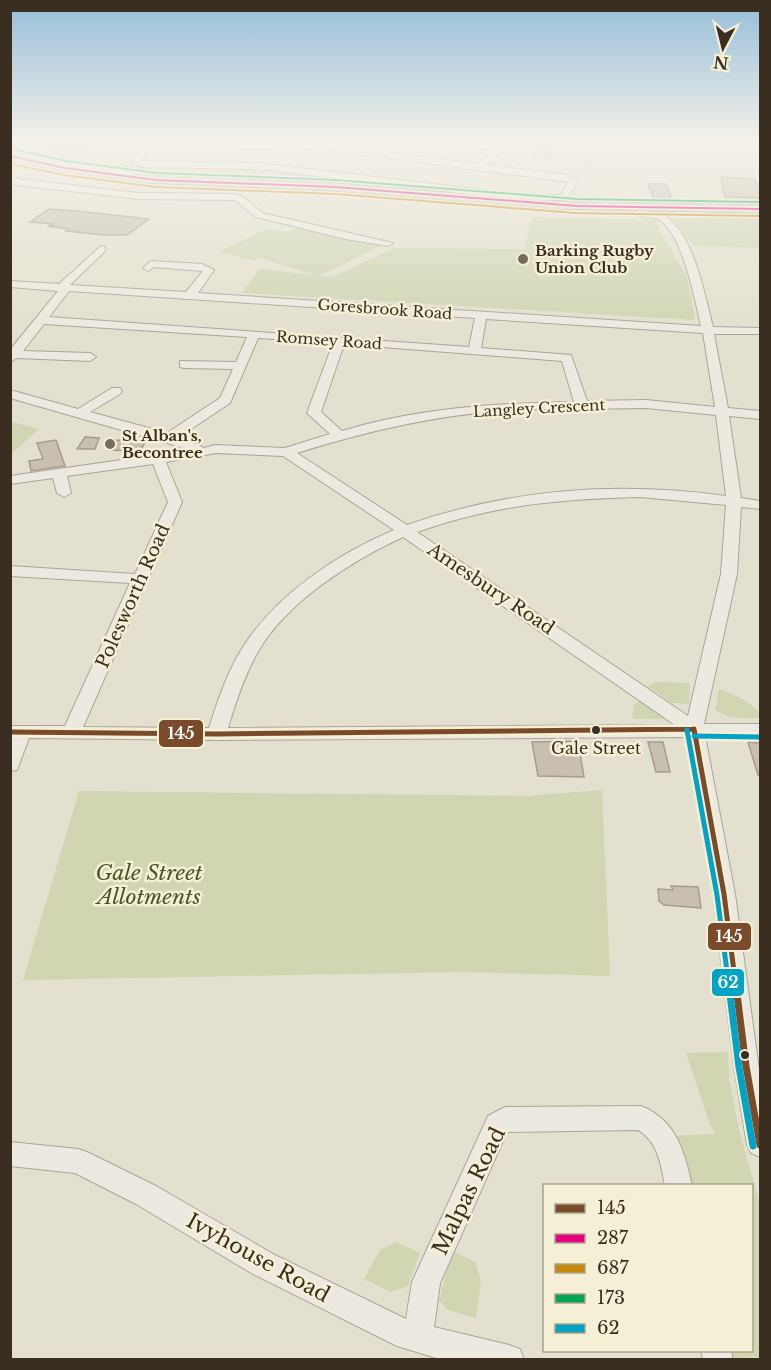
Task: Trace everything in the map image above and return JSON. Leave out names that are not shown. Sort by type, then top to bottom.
[{"type":"highway","points":[[478,204],[668,215],[760,211]]},
{"type":"highway","points":[[551,204],[760,211]]},
{"type":"street","points":[[247,204],[251,211],[259,215],[346,236],[388,243]]},
{"type":"street","points":[[668,215],[693,267],[722,410],[734,501],[729,574],[694,729],[724,894],[746,1066],[760,1145]]},
{"type":"street","points":[[12,356],[64,288],[104,252]]},
{"type":"street","points":[[148,268],[151,264],[202,267],[208,270],[202,282],[189,297]]},
{"type":"street","name":"Goresbrook Road","points":[[10,284],[707,330],[760,331]]},
{"type":"street","points":[[474,351],[481,315]]},
{"type":"street","name":"Romsey Road","points":[[40,320],[567,358],[582,406]]},
{"type":"street","points":[[169,438],[225,399],[254,335]]},
{"type":"street","points":[[339,435],[314,413],[340,340]]},
{"type":"street","points":[[12,356],[90,357]]},
{"type":"street","points":[[184,364],[241,366]]},
{"type":"street","points":[[80,413],[116,391]]},
{"type":"street","points":[[10,394],[169,438],[195,447],[202,453]]},
{"type":"street","name":"Langley Crescent","points":[[286,452],[339,435],[425,417],[537,404],[582,406],[598,403],[646,404],[760,415]]},
{"type":"street","points":[[10,480],[202,453],[215,449],[286,452]]},
{"type":"street","name":"Amesbury Road","points":[[286,452],[694,729]]},
{"type":"street","name":"Polesworth Road","points":[[71,733],[175,502],[157,458]]},
{"type":"street","points":[[59,473],[64,493]]},
{"type":"street","points":[[217,734],[227,698],[250,650],[270,623],[317,579],[364,550],[405,531],[494,505],[566,494],[660,493],[760,505]]},
{"type":"street","points":[[10,571],[140,579]]},
{"type":"street","points":[[10,765],[16,733],[217,734],[760,730]]},
{"type":"street","name":"Malpas Road","points":[[418,1337],[426,1282],[497,1124],[505,1119],[641,1118],[658,1129],[667,1139],[679,1184]]},
{"type":"street","name":"Ivyhouse Road","points":[[10,1154],[78,1161],[146,1195],[263,1264],[397,1331],[462,1350],[509,1359]]},
{"type":"green space","name":"Barking Rugby Union Club","points":[[532,217],[656,220],[662,236],[687,276],[695,320],[242,293],[259,269],[314,275],[260,258],[254,261],[219,251],[267,229],[288,232],[300,226],[382,245],[320,276],[332,277],[394,248],[524,249]]},
{"type":"green space","points":[[760,217],[760,248],[693,246],[673,218]]},
{"type":"green space","points":[[11,422],[39,429],[10,454]]},
{"type":"green space","points":[[656,682],[690,683],[689,704],[672,703],[648,686]]},
{"type":"green space","points":[[719,689],[746,701],[760,713],[760,718],[736,718],[720,713],[715,709]]},
{"type":"green space","points":[[639,700],[665,719],[632,719],[634,706]]},
{"type":"green space","name":"Gale Street Allotments","points":[[602,790],[610,976],[464,972],[23,980],[79,791],[527,796]]},
{"type":"green space","points":[[728,1052],[729,1080],[740,1134],[760,1204],[760,1357],[732,1358],[727,1352],[753,1352],[753,1184],[683,1184],[672,1136],[716,1134],[710,1125],[686,1053]]},
{"type":"green space","points":[[396,1242],[420,1253],[408,1286],[391,1292],[364,1279],[380,1250]]},
{"type":"green space","points":[[452,1251],[475,1262],[481,1281],[476,1318],[448,1310],[439,1300]]},
{"type":"building","points":[[49,209],[149,219],[127,235],[66,231],[68,229],[49,226],[53,224],[30,222]]},
{"type":"building","points":[[85,437],[99,438],[95,449],[77,449]]},
{"type":"building","points":[[56,440],[65,466],[31,471],[29,461],[43,459],[37,443]]},
{"type":"building","points":[[109,440],[146,441],[140,451],[108,450]]},
{"type":"building","points":[[578,741],[584,777],[538,776],[532,742]]},
{"type":"building","points":[[648,742],[663,742],[670,772],[656,772]]},
{"type":"building","points":[[748,742],[760,743],[760,775],[758,775]]},
{"type":"building","points":[[671,886],[698,887],[701,908],[664,905],[659,901],[658,889],[673,890]]},
{"type":"transit line","name":"687","points":[[461,204],[576,213],[760,216]]},
{"type":"transit line","name":"287","points":[[551,204],[760,209]]},
{"type":"transit line","name":"145","points":[[694,729],[724,894],[746,1066],[760,1145]]},
{"type":"transit line","name":"145","points":[[10,732],[217,734],[694,729]]},
{"type":"transit line","name":"62","points":[[687,730],[717,895],[739,1067],[753,1146]]},
{"type":"transit line","name":"62","points":[[694,736],[760,737]]},
{"type":"place","name":"Barking Rugby Union Club","points":[[523,259]]},
{"type":"place","name":"St Alban's, Becontree","points":[[110,444]]},
{"type":"place","name":"Gale Street","points":[[596,730]]}]
